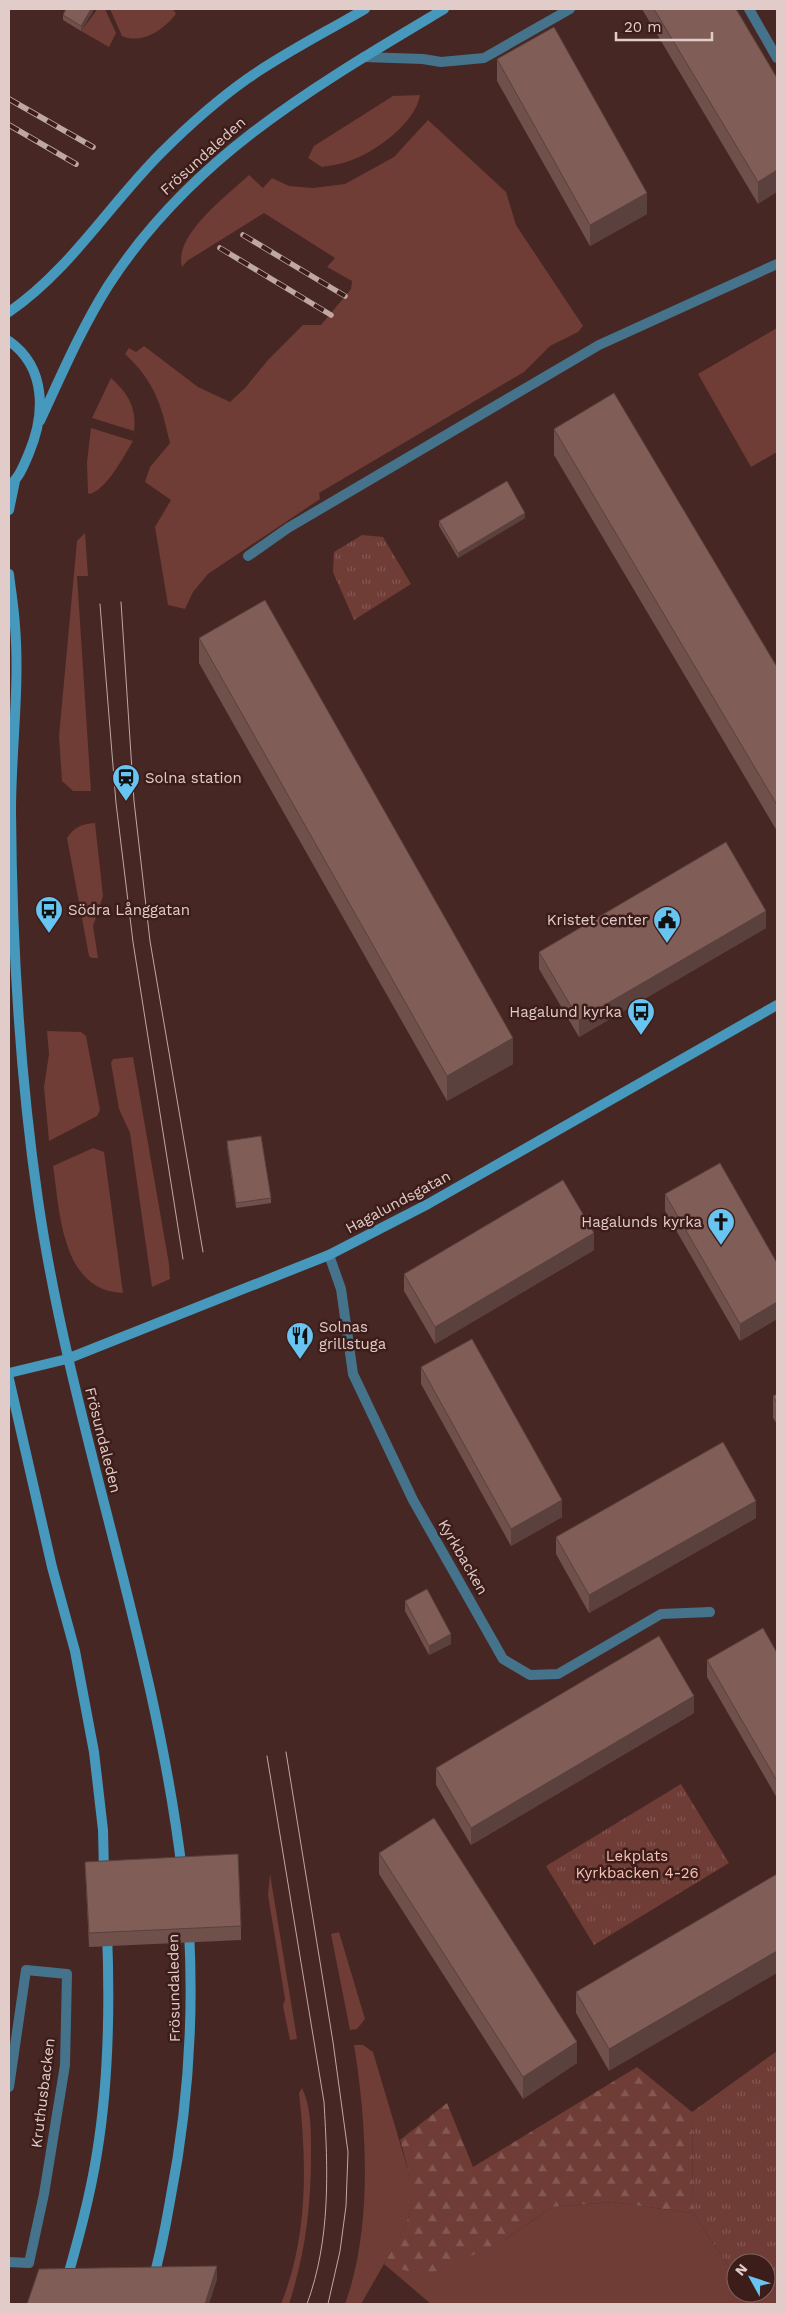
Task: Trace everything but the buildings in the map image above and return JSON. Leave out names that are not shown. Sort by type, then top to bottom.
[{"type":"main road","name":"Frösundaleden","points":[[9,312],[33,295],[53,276],[126,189],[199,116],[248,78],[365,9]]},
{"type":"main road","name":"Frösundaleden","points":[[40,422],[85,325],[108,286],[135,247],[165,211],[199,176],[285,107],[444,9]]},
{"type":"main road","points":[[9,341],[34,372],[40,394],[40,422],[26,461],[12,483],[9,510]]},
{"type":"main road","name":"Frösundaleden","points":[[9,574],[15,628],[11,801],[12,912],[25,1102],[38,1201],[67,1358],[141,1651],[160,1736],[177,1831],[183,1881]]},
{"type":"main road","name":"Hagalundsgatan","points":[[9,1373],[67,1358],[329,1255],[428,1204],[777,1005]]},
{"type":"main road","points":[[9,1379],[74,1651],[94,1752],[103,1830],[105,1888]]},
{"type":"main road","points":[[60,2304],[78,2240],[97,2153],[107,2064],[109,1986],[106,1918]]},
{"type":"main road","name":"Frösundaleden","points":[[146,2304],[157,2273],[182,2139],[192,2006],[188,1921]]},
{"type":"street","points":[[364,57],[423,59],[441,62],[484,58],[570,9]]},
{"type":"street","points":[[749,9],[777,58]]},
{"type":"street","points":[[248,556],[288,528],[599,345],[777,264]]},
{"type":"street","name":"Kyrkbacken","points":[[329,1255],[342,1289],[353,1374],[412,1500],[503,1658],[530,1675],[558,1674],[661,1614],[710,1612]]},
{"type":"street","name":"Kruthusbacken","points":[[9,2087],[26,1970],[67,1974],[64,2064],[44,2194],[29,2263],[9,2262]]},
{"type":"green space","points":[[95,9],[105,9],[116,33],[109,47],[81,31],[96,11]]},
{"type":"green space","points":[[110,9],[173,9],[176,14],[152,34],[145,37],[130,38],[122,36]]},
{"type":"green space","points":[[420,95],[417,105],[403,125],[373,150],[349,161],[322,167],[308,158],[314,146],[393,96]]},
{"type":"green space","points":[[428,120],[506,192],[516,225],[583,326],[578,332],[550,346],[524,372],[319,493],[320,499],[208,574],[193,592],[185,609],[168,605],[155,527],[171,500],[145,482],[150,467],[170,443],[160,405],[150,384],[125,354],[129,348],[136,352],[144,346],[198,387],[230,402],[303,325],[321,325],[351,289],[352,281],[327,267],[335,258],[264,213],[187,261],[182,267],[181,255],[194,229],[216,204],[249,175],[263,188],[272,178],[289,186],[313,188],[345,184],[394,157]]},
{"type":"green space","points":[[777,328],[777,452],[751,467],[698,374]]},
{"type":"green space","points":[[111,378],[127,395],[133,408],[134,431],[92,418]]},
{"type":"green space","points":[[91,428],[133,441],[109,479],[103,486],[90,494],[88,493],[87,462]]},
{"type":"green space","points":[[85,533],[88,576],[77,576],[91,791],[73,791],[62,781],[59,736],[77,541]]},
{"type":"green space","points":[[362,535],[383,537],[411,584],[354,620],[333,572],[334,552]]},
{"type":"green space","points":[[95,823],[103,896],[93,926],[98,958],[92,958],[89,956],[67,838],[79,827]]},
{"type":"green space","points":[[47,1031],[81,1032],[86,1036],[100,1110],[97,1116],[49,1141],[44,1087],[49,1054]]},
{"type":"green space","points":[[133,1057],[169,1264],[170,1279],[152,1287],[130,1133],[119,1109],[111,1063],[113,1059]]},
{"type":"green space","points":[[93,1148],[104,1152],[123,1293],[102,1289],[87,1279],[75,1264],[67,1246],[62,1225],[53,1166]]},
{"type":"green space","name":"Lekplats Kyrkbacken 4-26","points":[[681,1784],[729,1863],[594,1945],[546,1866]]},
{"type":"green space","points":[[270,1874],[297,2039],[290,2040],[283,2006],[285,1999],[268,1895]]},
{"type":"green space","points":[[339,1932],[365,2019],[357,2029],[350,2030],[331,1934]]},
{"type":"green space","points":[[354,2045],[363,2045],[373,2052],[414,2190],[413,2201],[403,2229],[361,2304],[345,2304],[354,2274],[364,2209],[365,2176],[362,2108]]},
{"type":"green space","points":[[777,2051],[777,2282],[776,2253],[726,2253],[726,2262],[693,2213],[692,2112]]},
{"type":"green space","points":[[637,2067],[692,2112],[693,2213],[611,2202],[552,2207],[504,2240],[428,2277],[384,2264],[403,2229],[412,2205],[410,2179],[400,2140],[447,2103],[473,2167]]},
{"type":"green space","points":[[302,2088],[308,2104],[311,2130],[311,2175],[308,2213],[295,2286],[289,2304],[281,2304],[290,2279],[301,2227],[304,2173],[299,2093]]},
{"type":"green space","points":[[611,2202],[693,2213],[726,2262],[726,2303],[776,2303],[777,2282],[777,2304],[431,2304],[384,2264],[504,2240],[552,2207]]},
{"type":"tram line","points":[[121,602],[134,801],[150,941],[203,1252]]},
{"type":"tram line","points":[[100,604],[116,803],[133,942],[183,1259]]},
{"type":"tram line","points":[[286,1752],[333,2042],[348,2152],[346,2206],[340,2251],[328,2304]]},
{"type":"tram line","points":[[267,1756],[324,2102],[327,2178],[324,2229],[315,2279],[307,2304]]},
{"type":"railway","points":[[9,99],[93,147]]},
{"type":"railway","points":[[9,125],[76,164]]},
{"type":"railway","points":[[243,235],[345,296]]},
{"type":"railway","points":[[220,248],[331,315]]},
{"type":"place","name":"Solna station","points":[[126,802]]},
{"type":"place","name":"Södra Långgatan","points":[[49,934]]},
{"type":"place","name":"Kristet center","points":[[667,944]]},
{"type":"place","name":"Hagalund kyrka","points":[[641,1036]]},
{"type":"place","name":"Hagalunds kyrka","points":[[721,1246]]},
{"type":"place","name":"Solnas grillstuga","points":[[300,1360]]}]
